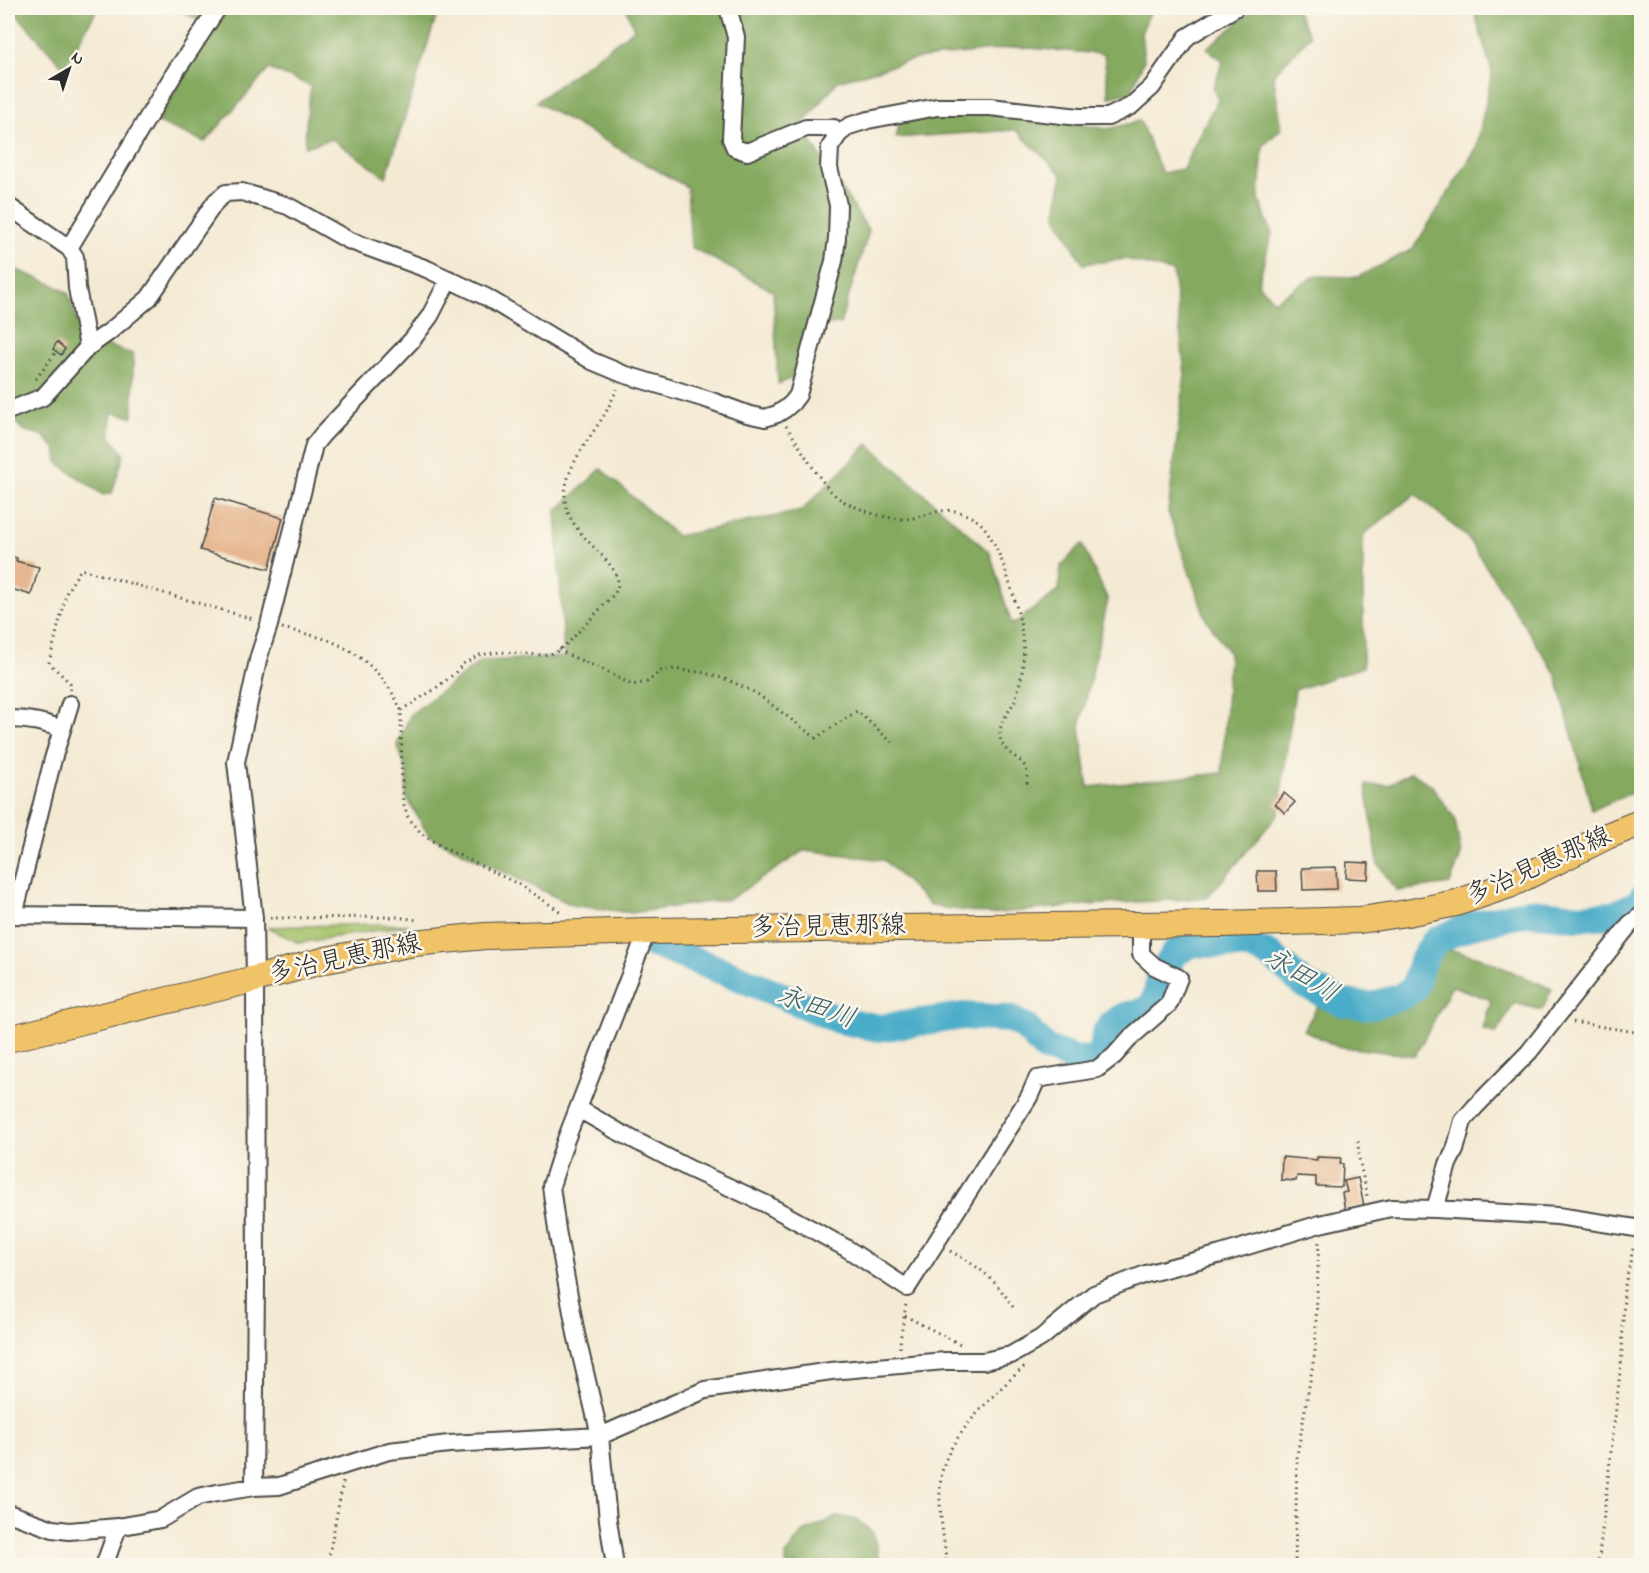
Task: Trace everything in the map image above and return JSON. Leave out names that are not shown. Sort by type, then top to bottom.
[{"type":"main road","name":"多治見恵那線","points":[[8,1039],[326,960],[429,941],[485,936],[646,931],[1360,920],[1456,903],[1509,885],[1607,836],[1641,822]]},
{"type":"street","points":[[69,248],[177,69],[197,43],[218,8]]},
{"type":"street","points":[[728,8],[736,37],[731,139],[735,148],[747,152],[806,128],[834,128],[839,134]]},
{"type":"street","points":[[8,411],[43,397],[88,346],[109,332],[149,298],[216,201],[226,193],[242,192],[288,206],[348,240],[449,279],[486,297],[592,361],[623,374],[765,418],[777,414],[792,403],[798,395],[834,261],[838,205],[829,168],[830,147],[839,134],[849,126],[868,120],[937,107],[990,106],[1079,117],[1108,117],[1131,106],[1152,87],[1187,37],[1234,8]]},
{"type":"street","points":[[8,206],[69,248],[75,257],[77,288],[88,346]]},
{"type":"street","points":[[254,1487],[256,1284],[254,918],[236,762],[259,656],[269,625],[314,445],[412,340],[430,316],[449,279]]},
{"type":"street","points":[[70,704],[10,915],[254,918]]},
{"type":"street","points":[[8,719],[49,723],[62,730]]},
{"type":"street","points":[[1435,1209],[1463,1121],[1529,1052],[1630,924],[1641,915]]},
{"type":"street","points":[[579,1109],[688,1168],[766,1204],[846,1248],[907,1288],[1029,1097],[1037,1079],[1097,1069],[1169,1004],[1179,978],[1154,966],[1141,954],[1141,936],[1138,925]]},
{"type":"street","points":[[615,1566],[600,1436],[576,1334],[551,1186],[646,931]]},
{"type":"street","points":[[8,1513],[53,1529],[69,1531],[118,1527],[161,1519],[198,1497],[254,1487],[279,1486],[389,1451],[449,1444],[600,1436],[705,1390],[831,1371],[945,1361],[984,1361],[1011,1355],[1041,1338],[1094,1294],[1146,1274],[1320,1224],[1391,1208],[1558,1216],[1640,1228]]},
{"type":"street","points":[[104,1566],[118,1527]]},
{"type":"path","points":[[400,710],[432,691],[464,664],[479,655],[500,652],[541,655],[555,653],[569,642],[615,593],[619,584],[614,572],[582,535],[567,512],[565,496],[572,469],[605,413],[623,374]]},
{"type":"path","points":[[777,414],[828,489],[847,503],[890,518],[906,519],[939,511],[955,511],[969,516],[983,526],[1003,563],[1023,641],[1020,685],[1010,712],[1003,720],[1000,730],[1001,743],[1008,753],[1026,769],[1027,786]]},
{"type":"path","points":[[70,704],[70,682],[49,663],[67,591],[81,569],[244,615],[269,625],[328,640],[363,659],[396,698],[400,710],[403,802],[408,817],[422,834],[440,846],[518,884],[564,914],[571,920],[572,933]]},
{"type":"path","points":[[559,649],[632,686],[647,682],[661,671],[674,669],[705,673],[728,680],[756,693],[816,738],[857,711],[894,744]]},
{"type":"path","points":[[254,918],[397,917],[418,920],[429,941]]},
{"type":"path","points":[[1558,1015],[1580,1024],[1641,1033]]},
{"type":"path","points":[[1358,1141],[1359,1158],[1370,1213]]},
{"type":"path","points":[[1295,1566],[1297,1456],[1315,1352],[1320,1224]]},
{"type":"path","points":[[1598,1566],[1622,1355],[1624,1289],[1640,1228]]},
{"type":"path","points":[[935,1244],[984,1271],[996,1282],[1013,1307]]},
{"type":"path","points":[[901,1365],[900,1341],[907,1288]]},
{"type":"path","points":[[905,1316],[964,1346],[966,1362]]},
{"type":"path","points":[[947,1566],[940,1495],[944,1462],[951,1447],[994,1394],[1030,1363]]},
{"type":"path","points":[[327,1566],[346,1465]]},
{"type":"green space","points":[[11,8],[98,8],[64,68]]},
{"type":"green space","points":[[176,8],[439,8],[386,177],[332,139],[305,147],[311,86],[269,69],[205,142],[157,122],[213,28]]},
{"type":"green space","points":[[626,8],[1152,8],[1141,33],[1144,60],[1131,93],[1109,97],[1104,54],[1016,47],[916,59],[838,81],[801,126],[869,231],[840,324],[813,326],[799,375],[778,384],[773,291],[691,247],[687,187],[536,102],[634,29]]},
{"type":"green space","points":[[1256,8],[1295,8],[1310,36],[1273,75],[1282,128],[1263,146],[1259,200],[1272,233],[1258,284],[1274,301],[1315,276],[1358,277],[1413,249],[1476,149],[1492,72],[1473,8],[1641,8],[1641,789],[1592,810],[1556,674],[1467,537],[1415,494],[1363,535],[1363,667],[1295,690],[1278,815],[1207,898],[1085,905],[990,914],[931,906],[884,860],[805,850],[730,899],[632,913],[572,905],[429,836],[406,797],[407,773],[397,744],[411,714],[481,661],[564,657],[556,511],[601,469],[677,536],[801,511],[868,444],[990,553],[1012,625],[1059,590],[1061,566],[1082,544],[1108,600],[1080,726],[1088,787],[1222,773],[1229,653],[1206,619],[1168,512],[1185,374],[1173,272],[1126,259],[1083,264],[1056,216],[1062,175],[1016,130],[896,138],[900,119],[968,110],[1036,117],[1108,129],[1140,121],[1162,173],[1183,169],[1218,99],[1213,88],[1223,61],[1207,48]]},
{"type":"green space","points":[[17,270],[68,293],[79,328],[108,346],[133,354],[133,417],[112,412],[111,437],[124,454],[112,493],[103,495],[58,463],[56,449],[42,435],[23,430],[8,415],[8,271]]},
{"type":"green space","points":[[1411,772],[1432,786],[1455,819],[1461,855],[1450,884],[1397,891],[1378,864],[1366,785],[1389,785]]},
{"type":"green space","points":[[409,925],[299,943],[267,927]]},
{"type":"green space","points":[[1443,948],[1476,956],[1552,989],[1542,1010],[1514,1003],[1496,1034],[1483,1029],[1491,1000],[1452,986],[1415,1056],[1336,1046],[1304,1030],[1320,1002],[1343,1010],[1371,1014],[1397,1007],[1422,992]]},
{"type":"green space","points":[[839,1516],[857,1520],[873,1533],[879,1558],[873,1565],[786,1565],[786,1555],[803,1532]]},
{"type":"building","points":[[57,342],[65,349],[61,355],[53,349]]},
{"type":"building","points":[[215,498],[283,518],[269,569],[200,550]]},
{"type":"building","points":[[8,556],[17,558],[16,561],[39,567],[31,595],[8,588]]},
{"type":"building","points":[[1284,793],[1295,802],[1285,813],[1275,804]]},
{"type":"building","points":[[1347,862],[1369,863],[1368,879],[1346,878]]},
{"type":"building","points":[[1336,867],[1337,889],[1303,890],[1302,868]]},
{"type":"building","points":[[1257,871],[1276,871],[1277,891],[1258,891]]},
{"type":"building","points":[[1282,1157],[1317,1160],[1317,1157],[1341,1158],[1342,1187],[1316,1186],[1316,1177],[1297,1176],[1296,1181],[1281,1180]]},
{"type":"building","points":[[1358,1178],[1364,1206],[1345,1210],[1342,1193],[1347,1192],[1344,1181]]},
{"type":"waterway","name":"永田川","points":[[650,943],[839,1020],[879,1028],[963,1016],[1010,1019],[1025,1027],[1045,1048],[1074,1059],[1089,1060],[1099,1057],[1104,1046],[1105,1034],[1111,1025],[1122,1017],[1147,1010],[1153,1004],[1160,977],[1175,953],[1193,943],[1249,946],[1272,956],[1303,984],[1343,1003],[1371,1006],[1400,997],[1414,988],[1422,961],[1435,941],[1472,925],[1529,912],[1578,917],[1614,915],[1637,904],[1642,898]]}]
